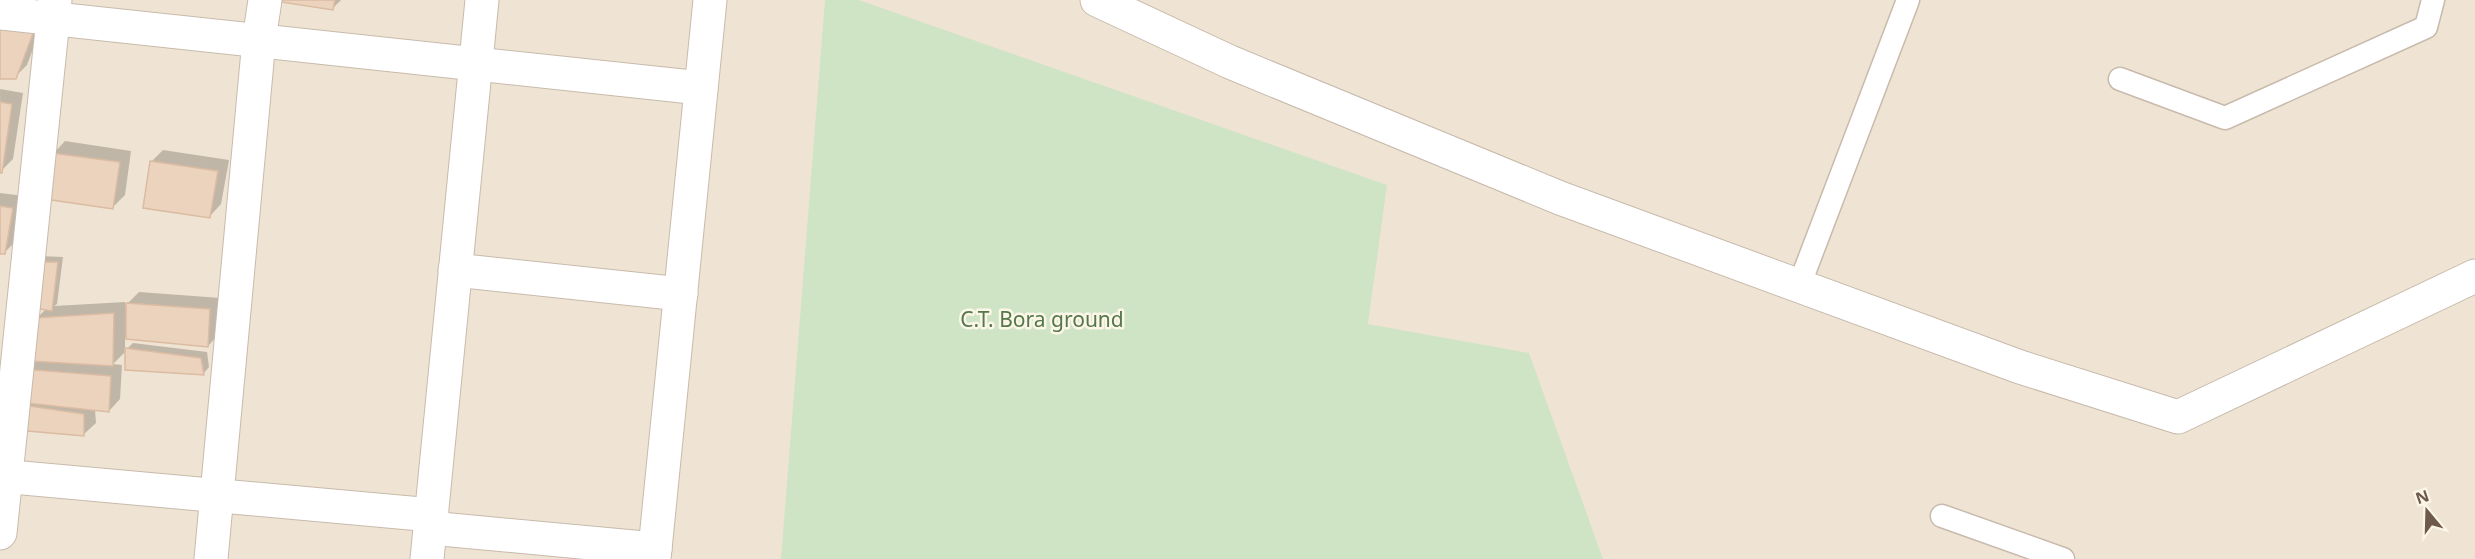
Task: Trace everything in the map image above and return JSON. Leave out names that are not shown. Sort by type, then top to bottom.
[{"type":"street","points":[[211,559],[259,40],[265,0]]},
{"type":"street","points":[[430,534],[482,0]]},
{"type":"street","points":[[3,476],[217,496],[430,534],[655,554],[710,0]]},
{"type":"street","points":[[1097,0],[1230,62],[1560,198],[2020,368],[2178,417],[2475,276]]},
{"type":"street","points":[[0,533],[3,476],[54,9]]},
{"type":"street","points":[[0,13],[54,9],[259,40],[701,88]]},
{"type":"street","points":[[455,270],[681,294]]},
{"type":"lane","points":[[1799,286],[1908,0]]},
{"type":"lane","points":[[2120,79],[2225,118],[2426,27],[2433,0]]},
{"type":"lane","points":[[1942,516],[2063,559]]},
{"type":"shaded area","points":[[0,0],[2475,0],[2475,559],[0,559]]},
{"type":"green space","name":"C.T. Bora ground","points":[[825,0],[859,0],[1387,185],[1368,324],[1529,353],[1603,559],[781,559]]},
{"type":"building","points":[[268,0],[335,0],[333,10]]},
{"type":"building","points":[[0,6],[41,12],[16,79],[0,79]]},
{"type":"building","points":[[0,102],[12,104],[2,173],[0,173]]},
{"type":"building","points":[[52,153],[120,162],[113,209],[45,199]]},
{"type":"building","points":[[150,161],[218,171],[210,218],[143,208]]},
{"type":"building","points":[[0,206],[13,208],[5,254],[0,254]]},
{"type":"building","points":[[32,262],[58,262],[52,311],[28,307]]},
{"type":"building","points":[[126,303],[210,309],[208,347],[126,339]]},
{"type":"building","points":[[114,313],[113,366],[29,361],[34,318]]},
{"type":"building","points":[[125,348],[201,358],[204,375],[125,370]]},
{"type":"building","points":[[23,369],[111,376],[109,412],[17,402]]},
{"type":"building","points":[[16,404],[84,414],[84,436],[16,430]]}]
